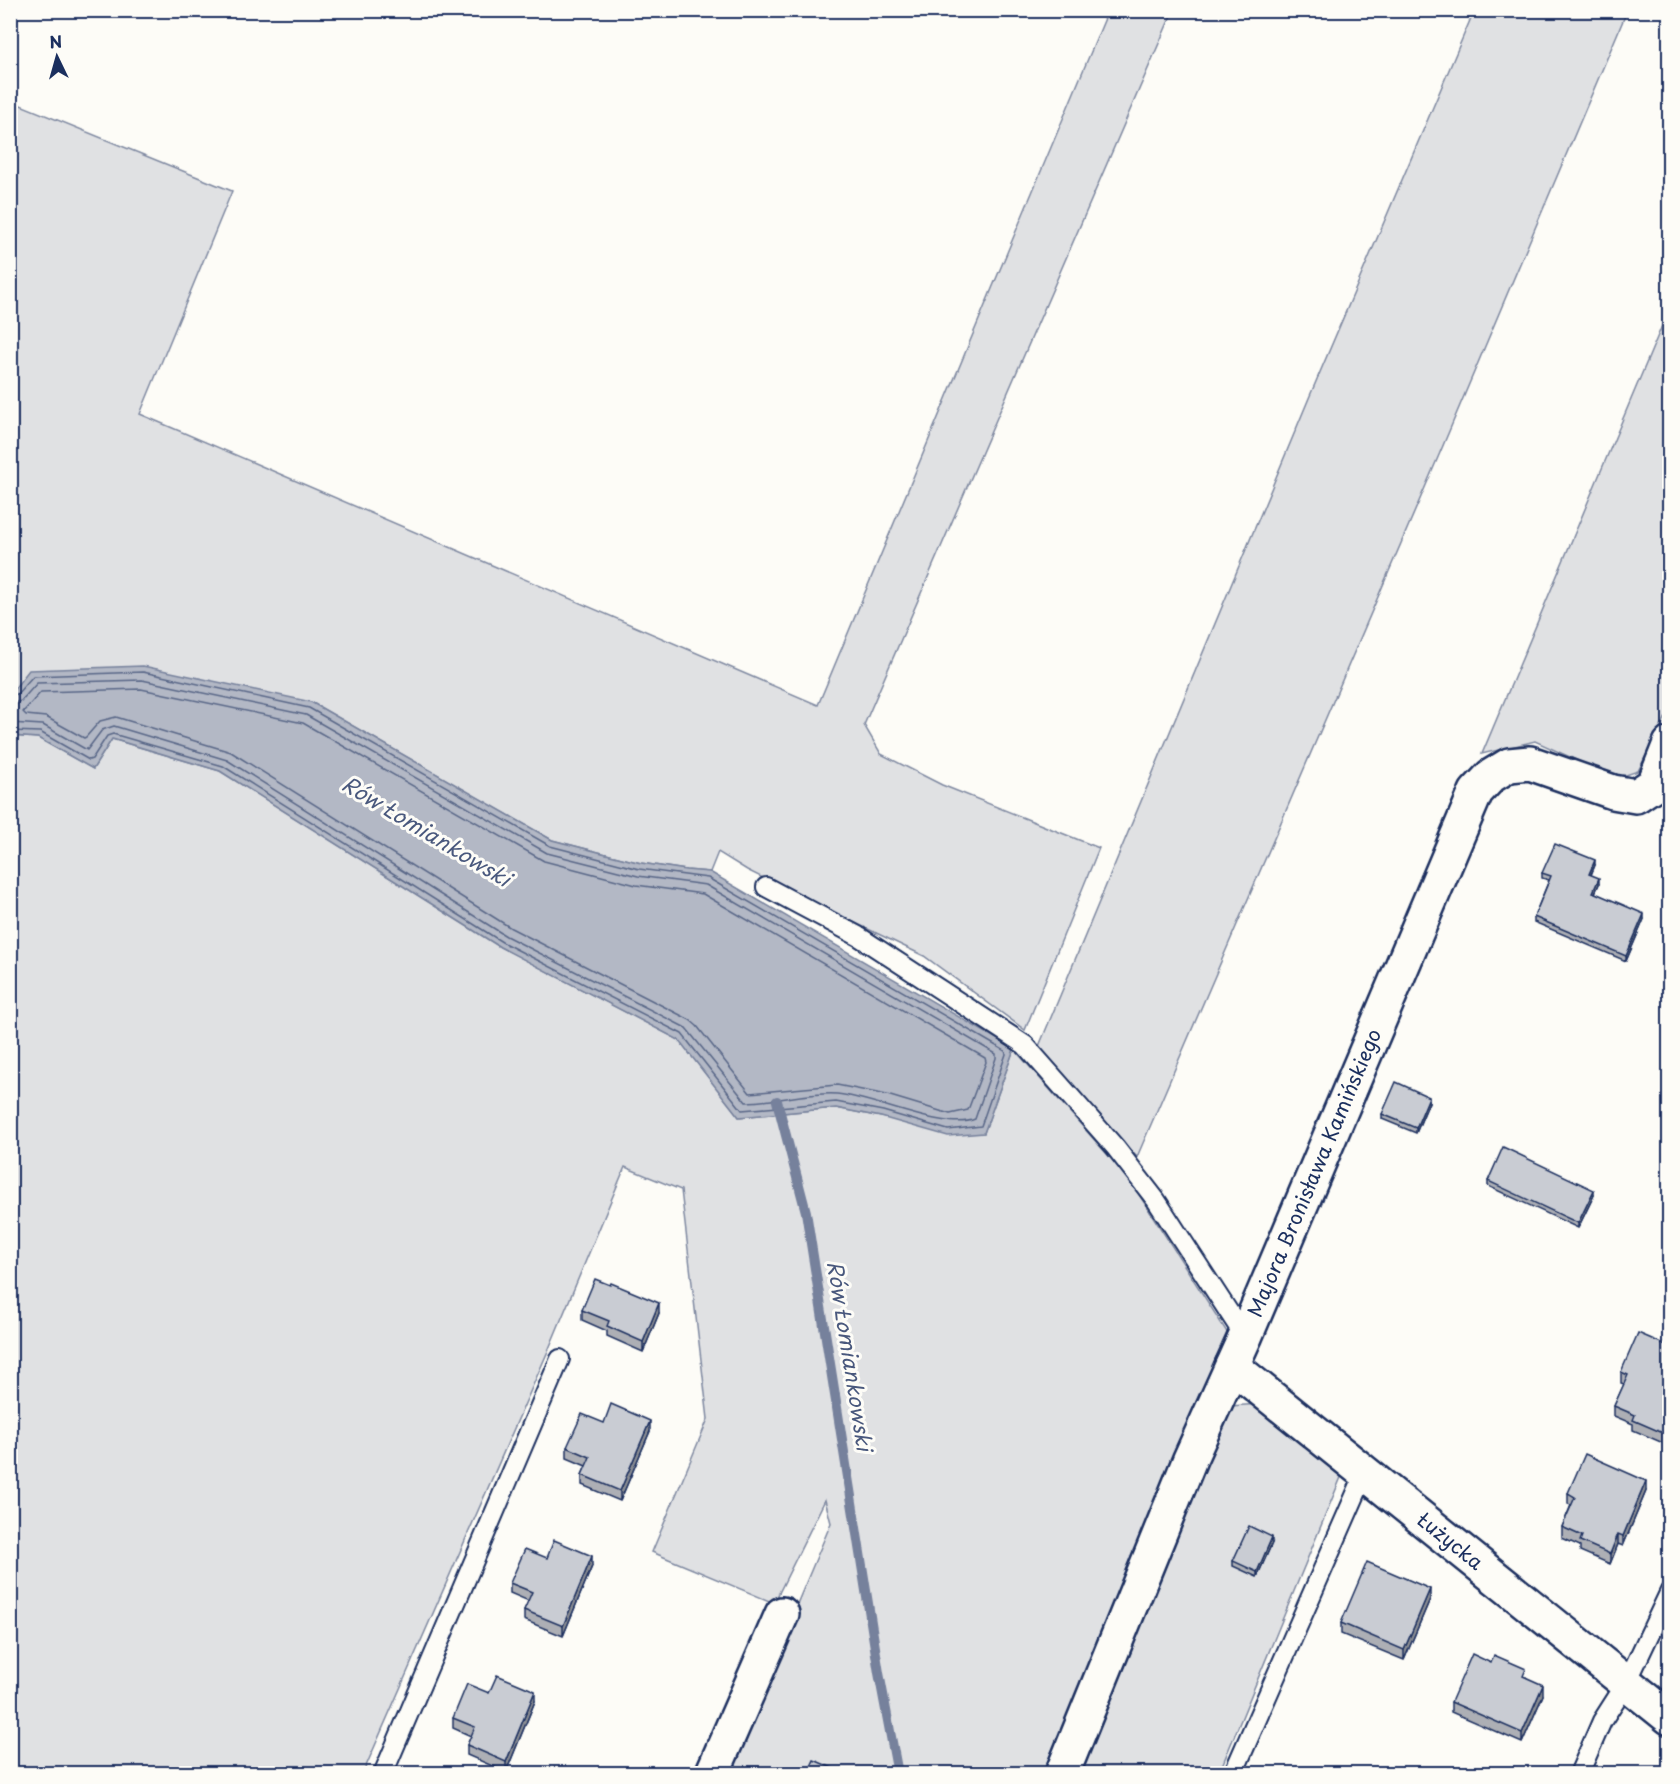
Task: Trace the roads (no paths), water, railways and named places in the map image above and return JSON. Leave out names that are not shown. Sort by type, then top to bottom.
[{"type":"street","name":"Majora Bronisława Kamińskiego","points":[[1062,1773],[1181,1480],[1238,1352],[1476,792],[1491,776],[1509,765],[1530,763],[1613,792],[1636,796],[1654,784],[1670,744]]},
{"type":"street","name":"Łużycka","points":[[1238,1352],[1365,1473],[1670,1718]]},
{"type":"street","points":[[712,1773],[782,1614]]},
{"type":"lane","points":[[766,887],[858,936],[1025,1045],[1115,1147],[1156,1200],[1238,1352]]},
{"type":"lane","points":[[383,1773],[560,1359]]},
{"type":"lane","points":[[1233,1773],[1365,1473]]},
{"type":"lane","points":[[1579,1773],[1602,1721],[1628,1682],[1670,1591]]},
{"type":"water","points":[[143,666],[311,702],[552,840],[641,863],[710,872],[1014,1049],[984,1133],[948,1136],[881,1117],[836,1108],[739,1117],[679,1040],[500,947],[220,771],[112,739],[93,769],[38,738],[11,736],[11,693],[29,670]]},
{"type":"waterway","name":"Rów Łomiankowski","points":[[777,1101],[806,1212],[879,1673],[898,1774]]}]
